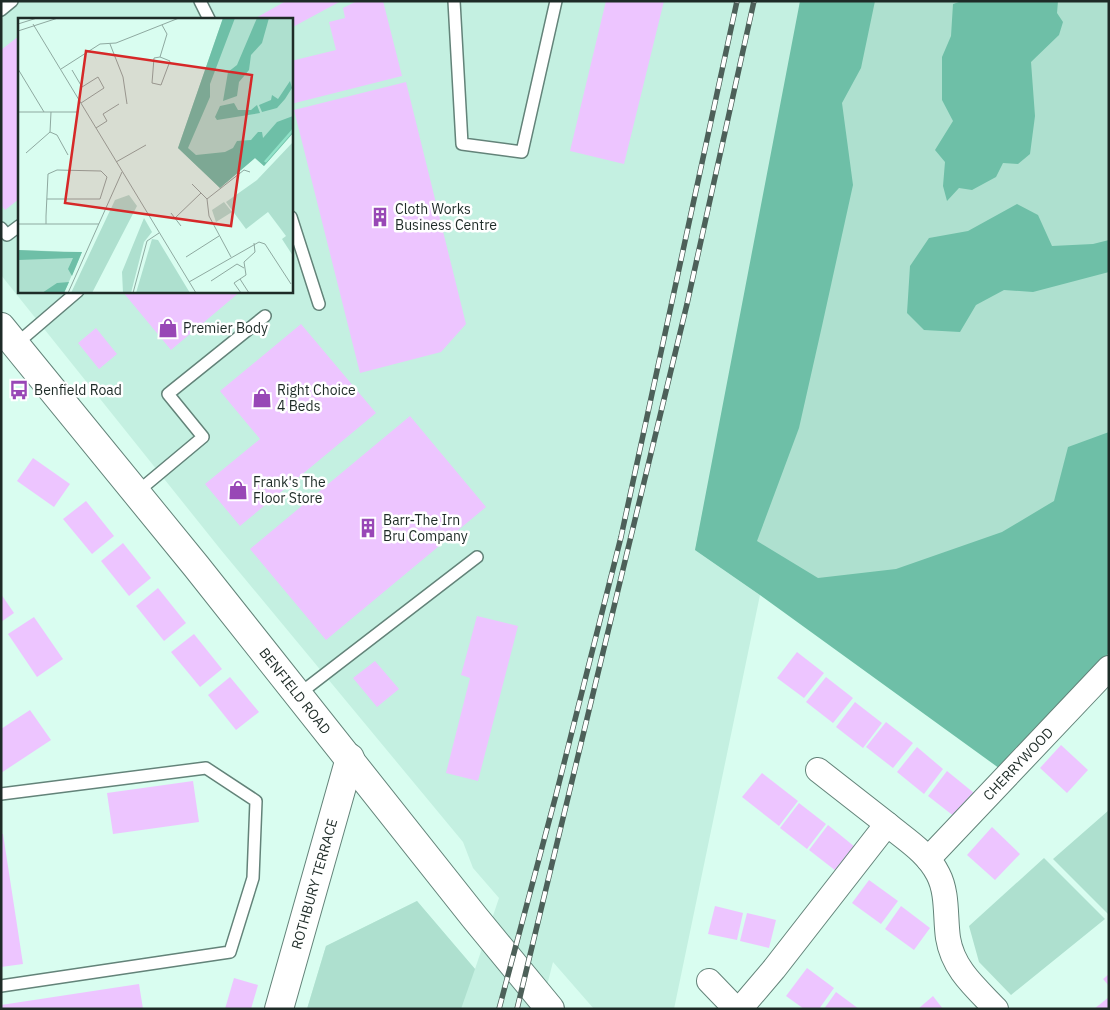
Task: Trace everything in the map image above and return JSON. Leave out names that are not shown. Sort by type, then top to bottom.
[{"type":"street","name":"BENFIELD ROAD","points":[[8,336],[299,694],[475,918],[550,1009]]},
{"type":"street","name":"CHERRYWOOD","points":[[928,859],[1109,668]]},
{"type":"street","name":"ROTHBURY TERRACE","points":[[279,1009],[350,758]]},
{"type":"street","points":[[818,770],[928,859],[939,875],[943,889],[948,937],[953,958],[964,976],[996,1009]]},
{"type":"street","points":[[740,1009],[774,969],[887,824]]},
{"type":"street","points":[[709,981],[736,1009]]},
{"type":"lane","points":[[1,10],[12,1]]},
{"type":"lane","points":[[200,1],[208,18]]},
{"type":"lane","points":[[454,1],[462,144],[522,152],[556,1]]},
{"type":"lane","points":[[292,220],[319,304]]},
{"type":"lane","points":[[1,228],[7,235],[18,227]]},
{"type":"lane","points":[[8,336],[76,292]]},
{"type":"lane","points":[[136,492],[203,437],[168,394],[265,316]]},
{"type":"lane","points":[[299,694],[477,557]]},
{"type":"lane","points":[[1,794],[206,768],[256,801],[253,878],[230,952],[1,986]]},
{"type":"shaded area","points":[[1,1],[804,1],[695,550],[760,595],[674,1009],[594,1009],[553,962],[541,1009],[307,1009],[326,946],[417,901],[475,969],[499,898],[473,868],[463,842],[221,550],[1,275]]},
{"type":"shaded area","points":[[804,1],[1109,1],[1109,653],[760,595],[695,550]]},
{"type":"shaded area","points":[[1109,810],[1109,915],[1053,859]]},
{"type":"shaded area","points":[[1044,858],[1105,919],[1011,995],[979,962],[969,926]]},
{"type":"shaded area","points":[[417,901],[475,969],[461,1009],[307,1009],[326,946]]},
{"type":"green space","points":[[800,1],[875,1],[861,68],[842,103],[853,185],[799,428],[757,541],[818,578],[896,569],[1002,532],[1054,501],[1068,447],[1109,432],[1109,653],[1003,771],[695,550]]},
{"type":"green space","points":[[962,1],[1058,1],[1057,13],[1063,22],[1059,35],[1031,62],[1035,116],[1030,154],[1018,164],[1003,163],[996,177],[972,190],[959,188],[947,201],[943,186],[945,162],[935,150],[953,121],[942,100],[942,57],[951,36],[953,4]]},
{"type":"green space","points":[[1017,204],[1038,215],[1052,246],[1093,244],[1109,240],[1109,272],[1033,292],[1004,290],[976,305],[960,332],[924,330],[907,313],[910,266],[929,238],[968,231]]},
{"type":"building","points":[[286,1],[341,1],[292,27],[292,18],[256,18]]},
{"type":"building","points":[[357,1],[383,1],[402,76],[292,104],[292,61],[336,50],[329,22],[345,18],[343,8]]},
{"type":"building","points":[[606,1],[664,1],[624,164],[570,151]]},
{"type":"building","points":[[18,37],[18,200],[5,210],[1,205],[1,50]]},
{"type":"building","name":"Cloth Works Business Centre","points":[[406,82],[466,324],[441,352],[360,373],[294,110]]},
{"type":"building","points":[[123,292],[240,292],[171,350]]},
{"type":"building","points":[[301,324],[376,413],[240,526],[205,484],[260,439],[220,391]]},
{"type":"building","points":[[96,328],[117,354],[99,369],[78,343]]},
{"type":"building","name":"Barr-The Irn Bru Company","points":[[410,416],[486,507],[326,640],[250,549]]},
{"type":"building","points":[[33,458],[70,484],[54,507],[17,481]]},
{"type":"building","points":[[86,501],[114,536],[92,554],[63,519]]},
{"type":"building","points":[[123,543],[151,578],[129,596],[101,561]]},
{"type":"building","points":[[158,588],[186,623],[164,641],[136,606]]},
{"type":"building","points":[[1,594],[14,613],[1,622]]},
{"type":"building","points":[[477,616],[518,626],[478,781],[446,773],[470,678],[461,675]]},
{"type":"building","points":[[34,617],[63,659],[37,677],[8,634]]},
{"type":"building","points":[[194,634],[222,669],[200,687],[171,652]]},
{"type":"building","points":[[797,652],[824,673],[804,698],[777,678]]},
{"type":"building","points":[[375,661],[399,689],[377,707],[353,678]]},
{"type":"building","points":[[230,677],[259,712],[236,730],[208,695]]},
{"type":"building","points":[[826,677],[853,698],[833,723],[806,702]]},
{"type":"building","points":[[855,702],[882,723],[863,748],[836,727]]},
{"type":"building","points":[[30,710],[51,740],[1,773],[1,729]]},
{"type":"building","points":[[886,722],[913,743],[893,768],[866,747]]},
{"type":"building","points":[[1061,745],[1088,770],[1067,793],[1040,768]]},
{"type":"building","points":[[917,747],[943,769],[924,794],[897,772]]},
{"type":"building","points":[[947,771],[974,793],[955,817],[928,796]]},
{"type":"building","points":[[762,773],[798,801],[779,826],[742,797]]},
{"type":"building","points":[[193,781],[199,822],[113,834],[107,793]]},
{"type":"building","points":[[799,803],[826,824],[807,849],[780,828]]},
{"type":"building","points":[[828,825],[855,847],[836,871],[809,850]]},
{"type":"building","points":[[992,827],[1020,854],[995,880],[967,855]]},
{"type":"building","points":[[1,834],[3,834],[23,964],[1,967]]},
{"type":"building","points":[[869,880],[898,901],[881,924],[852,903]]},
{"type":"building","points":[[715,906],[743,913],[737,940],[708,934]]},
{"type":"building","points":[[901,906],[930,928],[914,950],[885,929]]},
{"type":"building","points":[[747,913],[776,920],[769,948],[740,941]]},
{"type":"building","points":[[807,968],[834,988],[819,1009],[804,1009],[786,996]]},
{"type":"building","points":[[1109,974],[1109,986],[1103,979]]},
{"type":"building","points":[[234,978],[258,985],[251,1009],[225,1009]]},
{"type":"building","points":[[139,984],[143,1009],[1,1009],[1,1005]]},
{"type":"building","points":[[836,992],[859,1009],[824,1009]]},
{"type":"building","points":[[933,996],[943,1009],[918,1009]]},
{"type":"building","points":[[1109,997],[1109,1009],[1094,1009]]},
{"type":"railway","points":[[499,1009],[556,795],[621,537],[737,1]]},
{"type":"railway","points":[[517,1009],[687,304],[754,1]]},
{"type":"place","name":"Cloth Works Business Centre","points":[[380,217]]},
{"type":"place","name":"Premier Body","points":[[168,328]]},
{"type":"place","name":"Benfield Road","points":[[19,390]]},
{"type":"place","name":"Right Choice 4 Beds","points":[[262,398]]},
{"type":"place","name":"Frank's The Floor Store","points":[[238,490]]},
{"type":"place","name":"Barr-The Irn Bru Company","points":[[368,528]]}]
